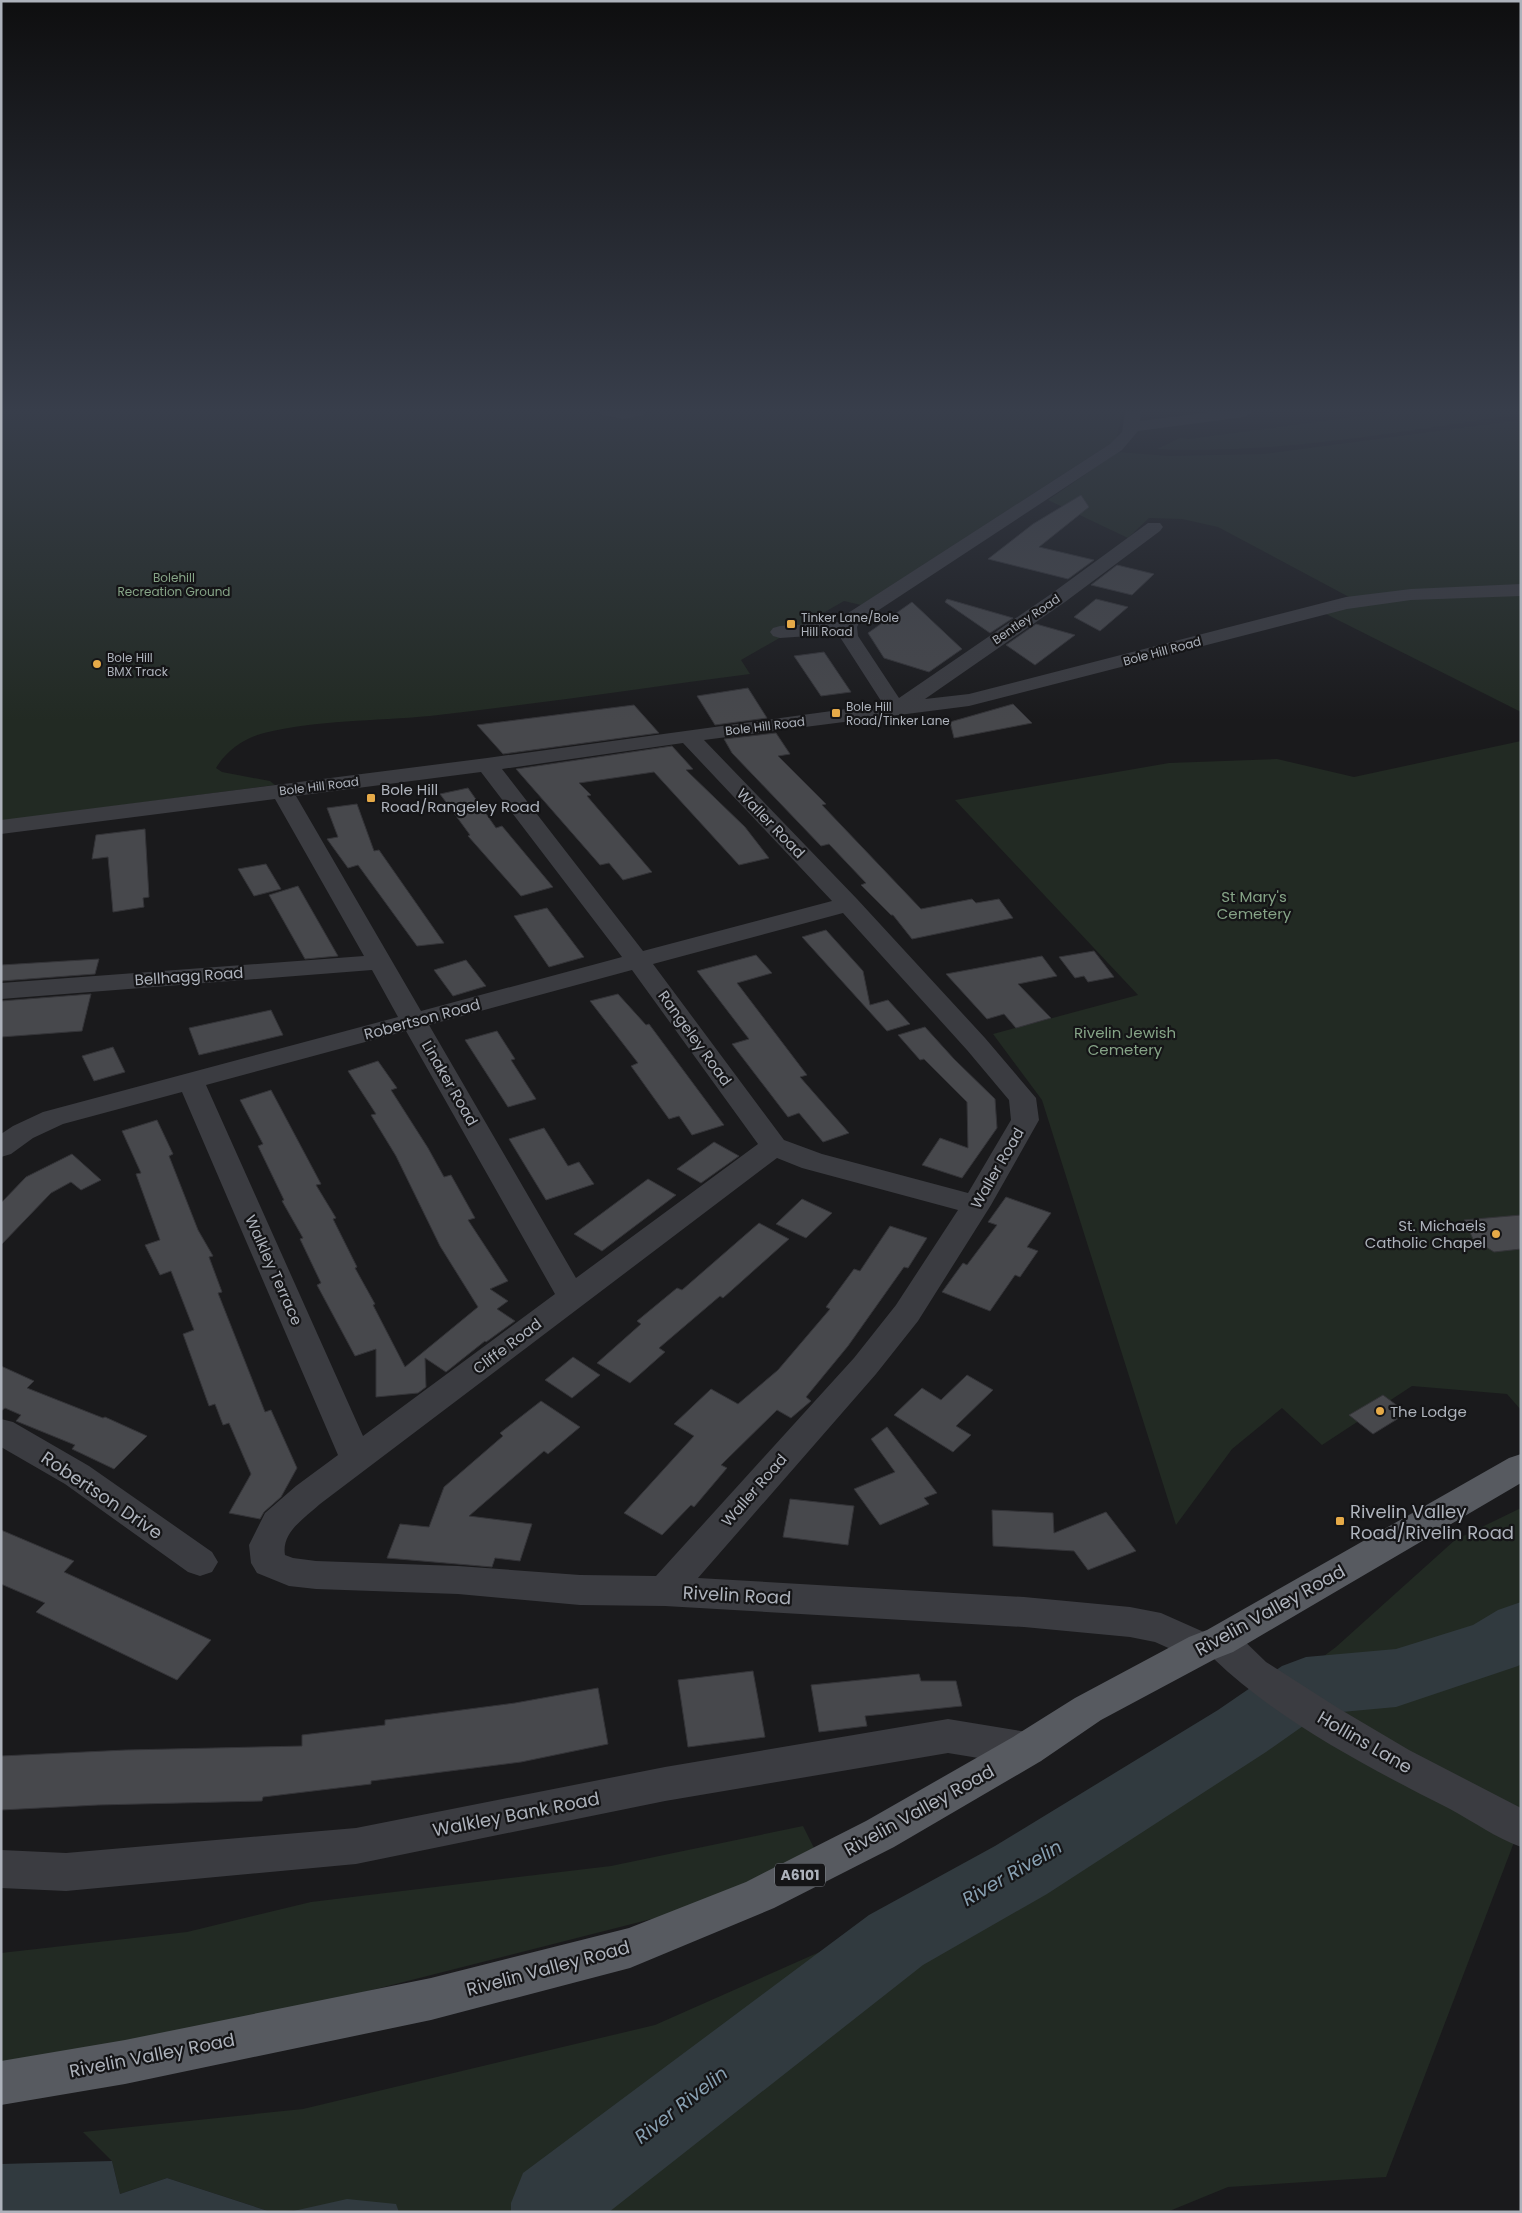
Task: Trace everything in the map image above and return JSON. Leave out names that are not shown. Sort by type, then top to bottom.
[{"type":"main road","name":"Rivelin Valley Road","points":[[1,2083],[125,2062],[431,1999],[630,1948],[760,1895],[880,1834],[1027,1749],[1088,1709],[1211,1644],[1521,1467]]},
{"type":"street","points":[[847,628],[852,619],[866,608],[1013,515]]},
{"type":"street","name":"Bentley Road","points":[[897,710],[1058,598],[1154,527]]},
{"type":"street","name":"Bole Hill Road","points":[[1,827],[487,765],[688,736],[992,696],[1368,599],[1457,592],[1521,590]]},
{"type":"street","points":[[780,632],[847,628]]},
{"type":"street","points":[[847,628],[854,646],[897,710]]},
{"type":"street","name":"Waller Road","points":[[665,1591],[865,1366],[901,1320],[976,1205],[1025,1120],[1022,1098],[976,1044],[848,904],[688,736]]},
{"type":"street","name":"Rangeley Road","points":[[487,765],[637,960],[774,1146]]},
{"type":"street","name":"Linaker Road","points":[[282,791],[378,962],[415,1021],[572,1297]]},
{"type":"street","name":"Robertson Road","points":[[1,1148],[24,1132],[53,1118],[848,904]]},
{"type":"street","name":"Bellhagg Road","points":[[1,991],[378,962]]},
{"type":"street","name":"Walkley Terrace","points":[[191,1082],[356,1458]]},
{"type":"street","points":[[774,1146],[812,1161],[976,1205]]},
{"type":"street","name":"Cliffe Road","points":[[269,1563],[266,1545],[277,1523],[356,1458],[774,1146]]},
{"type":"street","name":"Robertson Drive","points":[[1,1431],[77,1475],[200,1562]]},
{"type":"street","name":"Rivelin Road","points":[[269,1563],[289,1572],[316,1575],[458,1580],[580,1590],[665,1591],[1024,1612],[1130,1622],[1161,1628],[1211,1644]]},
{"type":"street","name":"Hollins Lane","points":[[1211,1644],[1325,1720],[1395,1762],[1474,1802],[1521,1829]]},
{"type":"street","name":"Walkley Bank Road","points":[[1,1869],[66,1872],[356,1846],[665,1784],[948,1736],[1027,1749]]},
{"type":"green space","name":"Bolehill Recreation Ground","points":[[1,515],[1000,515],[861,605],[844,601],[741,660],[750,674],[430,716],[325,723],[284,729],[257,735],[243,742],[230,751],[216,768],[222,772],[270,781],[275,785],[1,821]]},
{"type":"green space","points":[[1080,515],[1521,515],[1521,712],[1318,610],[1346,603],[1349,597],[1218,527],[1182,519],[1149,518],[1128,538]]},
{"type":"green space","points":[[1521,741],[1521,1410],[1507,1394],[1412,1386],[1322,1445],[1282,1408],[1232,1449],[1176,1525],[1042,1100],[993,1034],[1138,995],[955,800],[1169,763],[1277,759],[1354,777]]},
{"type":"green space","points":[[1521,1508],[1521,1824],[1386,2177],[1228,2187],[1167,2212],[399,2212],[395,2204],[271,2212],[167,2178],[120,2194],[112,2161],[83,2132],[303,2109],[655,2025],[903,1915],[1220,1733],[1336,1647],[1455,1540]]},
{"type":"green space","points":[[803,1826],[823,1866],[683,1911],[309,2006],[1,2066],[1,1953],[187,1932],[311,1902],[611,1866]]},
{"type":"shaded area","points":[[112,2161],[120,2194],[167,2178],[271,2212],[1,2212],[1,2164]]},
{"type":"shaded area","points":[[347,2199],[396,2204],[399,2212],[289,2212]]},
{"type":"building","points":[[1047,515],[1079,515],[1039,547],[1094,560],[1068,579],[988,559],[1033,524]]},
{"type":"building","points":[[1117,565],[1154,574],[1132,595],[1091,585]]},
{"type":"building","points":[[947,599],[1013,618],[990,633],[945,602]]},
{"type":"building","points":[[1096,599],[1128,607],[1100,631],[1074,617]]},
{"type":"building","points":[[912,602],[962,649],[929,672],[884,658],[868,633]]},
{"type":"building","points":[[1036,624],[1075,635],[1035,665],[1006,645]]},
{"type":"building","points":[[824,652],[851,692],[821,696],[794,656]]},
{"type":"building","points":[[748,688],[767,718],[715,725],[697,696]]},
{"type":"building","points":[[1013,704],[1032,723],[954,738],[950,722]]},
{"type":"building","points":[[634,705],[659,733],[503,754],[477,725]]},
{"type":"building","points":[[776,733],[790,754],[778,756],[826,804],[822,805],[921,909],[972,899],[976,903],[999,899],[1013,918],[912,939],[893,915],[861,885],[866,883],[829,844],[821,846],[732,753],[724,739]]},
{"type":"building","points":[[672,746],[693,769],[686,770],[745,827],[769,858],[739,865],[654,772],[579,783],[591,795],[587,796],[652,872],[623,880],[609,863],[600,865],[516,769]]},
{"type":"building","points":[[468,788],[496,828],[502,826],[553,887],[521,896],[468,836],[470,835],[440,794]]},
{"type":"building","points":[[357,804],[374,851],[379,850],[444,943],[417,946],[358,865],[348,868],[327,839],[338,837],[327,808]]},
{"type":"building","points":[[145,829],[149,897],[143,898],[144,907],[113,912],[108,857],[92,859],[96,835]]},
{"type":"building","points":[[266,864],[281,889],[254,896],[238,869]]},
{"type":"building","points":[[298,886],[338,956],[305,959],[269,895]]},
{"type":"building","points":[[547,908],[584,957],[549,967],[514,916]]},
{"type":"building","points":[[826,930],[863,971],[870,1005],[888,1000],[910,1024],[887,1031],[802,937]]},
{"type":"building","points":[[1094,951],[1114,977],[1088,982],[1084,976],[1075,978],[1059,957]]},
{"type":"building","points":[[756,955],[772,973],[737,983],[807,1075],[800,1077],[849,1133],[823,1142],[799,1113],[788,1117],[732,1044],[749,1039],[697,971]]},
{"type":"building","points":[[1042,956],[1057,976],[1018,984],[1051,1018],[1016,1028],[1004,1014],[987,1019],[946,974]]},
{"type":"building","points":[[99,959],[95,974],[1,981],[1,965]]},
{"type":"building","points":[[466,960],[486,986],[453,996],[434,970]]},
{"type":"building","points":[[91,994],[82,1031],[1,1037],[1,1001]]},
{"type":"building","points":[[618,994],[646,1025],[649,1024],[724,1125],[692,1135],[679,1116],[669,1119],[631,1066],[638,1063],[590,1001]]},
{"type":"building","points":[[271,1010],[283,1035],[199,1055],[189,1028]]},
{"type":"building","points":[[925,1027],[954,1059],[995,1099],[997,1128],[962,1178],[922,1165],[940,1138],[968,1148],[967,1102],[924,1059],[920,1060],[898,1035]]},
{"type":"building","points":[[497,1031],[515,1059],[511,1060],[536,1099],[508,1107],[465,1040]]},
{"type":"building","points":[[113,1047],[125,1072],[94,1081],[82,1056]]},
{"type":"building","points":[[378,1061],[397,1088],[391,1090],[444,1177],[451,1175],[475,1218],[468,1220],[508,1281],[490,1289],[508,1301],[497,1309],[515,1321],[485,1341],[446,1372],[425,1358],[426,1387],[418,1393],[376,1397],[376,1349],[355,1356],[317,1285],[321,1283],[300,1239],[303,1238],[282,1201],[284,1200],[258,1146],[263,1144],[240,1100],[271,1090],[321,1184],[316,1185],[336,1218],[333,1219],[357,1267],[355,1268],[375,1304],[373,1305],[405,1367],[478,1307],[440,1246],[396,1156],[371,1115],[376,1114],[348,1071]]},
{"type":"building","points":[[157,1120],[173,1154],[169,1156],[198,1230],[213,1256],[209,1257],[222,1292],[218,1293],[265,1412],[271,1410],[297,1468],[281,1497],[264,1512],[260,1519],[229,1513],[251,1474],[229,1423],[223,1425],[215,1404],[209,1406],[183,1334],[194,1330],[171,1271],[160,1275],[145,1245],[160,1240],[136,1174],[141,1173],[122,1131]]},
{"type":"building","points":[[544,1128],[568,1166],[579,1162],[594,1184],[546,1200],[509,1139]]},
{"type":"building","points":[[714,1142],[739,1156],[701,1183],[677,1169]]},
{"type":"building","points":[[72,1154],[101,1180],[81,1190],[71,1182],[51,1193],[1,1245],[1,1203],[26,1177]]},
{"type":"building","points":[[648,1179],[676,1195],[602,1251],[574,1234]]},
{"type":"building","points":[[1006,1197],[1051,1213],[1027,1247],[1038,1251],[1020,1277],[1015,1275],[990,1311],[942,1292],[963,1263],[967,1265],[997,1225],[988,1222]]},
{"type":"building","points":[[802,1199],[832,1213],[806,1238],[776,1224]]},
{"type":"building","name":"St. Michaels Catholic Chapel","points":[[1521,1215],[1521,1249],[1494,1252],[1473,1239],[1464,1220]]},
{"type":"building","points":[[759,1223],[789,1239],[723,1298],[720,1296],[659,1348],[665,1352],[630,1383],[597,1363],[641,1324],[637,1321],[677,1288],[682,1290]]},
{"type":"building","points":[[890,1226],[927,1238],[908,1268],[904,1267],[848,1346],[806,1397],[811,1401],[791,1418],[777,1410],[721,1465],[727,1468],[694,1507],[691,1505],[662,1535],[624,1513],[694,1436],[674,1424],[711,1389],[738,1404],[778,1370],[830,1309],[826,1307],[854,1269],[860,1271]]},
{"type":"building","points":[[573,1357],[600,1375],[572,1398],[545,1380]]},
{"type":"building","points":[[1,1366],[34,1381],[27,1388],[103,1418],[105,1417],[147,1436],[114,1469],[72,1449],[75,1445],[16,1421],[21,1415],[5,1408],[1,1411]]},
{"type":"building","points":[[967,1375],[993,1390],[956,1426],[971,1435],[953,1452],[894,1415],[922,1388],[941,1400]]},
{"type":"building","name":"The Lodge","points":[[1383,1395],[1407,1413],[1373,1434],[1349,1415]]},
{"type":"building","points":[[541,1401],[580,1427],[548,1454],[544,1451],[469,1516],[532,1524],[520,1561],[495,1558],[492,1567],[387,1558],[400,1524],[429,1527],[444,1487],[503,1436],[500,1433]]},
{"type":"building","points":[[887,1427],[937,1493],[924,1498],[929,1504],[880,1525],[854,1489],[895,1472],[871,1439]]},
{"type":"building","points":[[790,1499],[854,1506],[848,1545],[783,1537]]},
{"type":"building","points":[[992,1510],[1053,1513],[1054,1533],[1106,1512],[1136,1551],[1088,1570],[1074,1551],[993,1546]]},
{"type":"building","points":[[1,1530],[74,1561],[64,1572],[211,1640],[177,1680],[36,1612],[45,1603],[1,1584]]},
{"type":"building","points":[[753,1671],[765,1737],[688,1747],[678,1680]]},
{"type":"building","points":[[919,1674],[921,1681],[956,1681],[962,1706],[865,1716],[867,1726],[819,1732],[811,1685]]},
{"type":"building","points":[[598,1688],[608,1744],[521,1762],[371,1781],[371,1784],[263,1797],[262,1801],[98,1805],[1,1810],[1,1756],[126,1750],[302,1746],[302,1735],[385,1725],[385,1720],[515,1703]]},
{"type":"waterway","name":"River Rivelin","points":[[553,2212],[553,2203],[896,1940],[1021,1870],[1242,1731],[1306,1686],[1396,1678],[1494,1646],[1521,1629]]},
{"type":"place","name":"Tinker Lane/Bole Hill Road","points":[[791,624]]},
{"type":"place","name":"Bole Hill BMX Track","points":[[97,664]]},
{"type":"place","name":"Bole Hill Road/Tinker Lane","points":[[836,713]]},
{"type":"place","name":"Bole Hill Road/Rangeley Road","points":[[371,798]]},
{"type":"place","name":"St. Michaels Catholic Chapel","points":[[1496,1234]]},
{"type":"place","name":"The Lodge","points":[[1380,1411]]},
{"type":"place","name":"Rivelin Valley Road/Rivelin Road","points":[[1340,1521]]},
{"type":"park label","name":"St Mary's Cemetery","points":[[1254,904]]},
{"type":"park label","name":"Rivelin Jewish Cemetery","points":[[1125,1040]]}]
